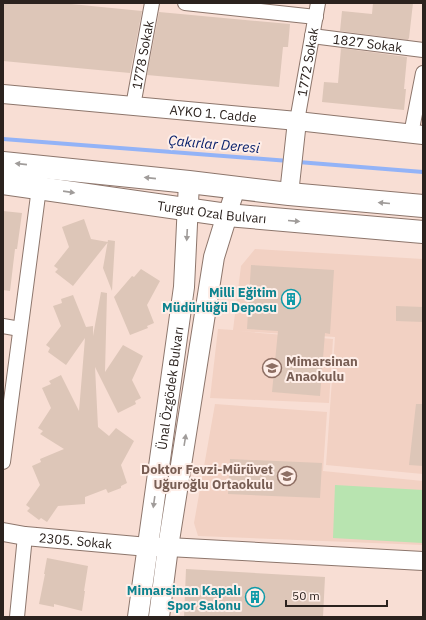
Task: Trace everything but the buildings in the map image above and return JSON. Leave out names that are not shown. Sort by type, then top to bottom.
[{"type":"main road","name":"Turgut Ozal Bulvarı","points":[[3,163],[290,194],[423,206]]},
{"type":"main road","name":"Turgut Ozal Bulvarı","points":[[3,182],[227,215],[423,232]]},
{"type":"main road","name":"Ünal Özgödek Bulvarı","points":[[159,617],[158,547],[184,287],[189,182]]},
{"type":"main road","name":"Ünal Özgödek Bulvarı","points":[[138,617],[158,547],[214,257],[227,215]]},
{"type":"street","name":"1778 Sokak","points":[[133,106],[152,3]]},
{"type":"street","points":[[185,3],[316,17]]},
{"type":"street","name":"1772 Sokak","points":[[297,121],[318,3]]},
{"type":"street","name":"1827 Sokak","points":[[312,36],[423,50]]},
{"type":"street","points":[[417,135],[423,73]]},
{"type":"street","name":"AYKO 1. Cadde","points":[[3,94],[297,121],[417,135]]},
{"type":"street","points":[[290,194],[291,170],[297,121]]},
{"type":"street","points":[[3,462],[39,188]]},
{"type":"street","name":"Ünal Özgödek Bulvarı","points":[[227,215],[236,188]]},
{"type":"street","points":[[3,326],[20,329]]},
{"type":"street","name":"2305. Sokak","points":[[3,532],[25,536],[158,547],[423,561]]},
{"type":"street","points":[[17,617],[25,536]]},
{"type":"shaded area","points":[[255,249],[423,259],[423,474],[326,465],[335,337],[237,331],[333,339],[329,403],[210,398],[218,329],[233,330],[241,266]]},
{"type":"shaded area","name":"Doktor Fevzi-Mürüvet Uğuroğlu Ortaokulu","points":[[215,404],[327,412],[323,471],[423,481],[423,545],[198,536],[194,523]]},
{"type":"green space","points":[[335,485],[423,490],[423,543],[333,538]]},
{"type":"waterway","name":"Çakırlar Deresi","points":[[3,139],[289,161]]},
{"type":"waterway","name":"Çakırlar Deresi","points":[[298,162],[423,172]]},
{"type":"place","name":"Milli Eğitim Müdürlüğü Deposu","points":[[291,299]]},
{"type":"place","name":"Mimarsinan Anaokulu","points":[[272,368]]},
{"type":"place","name":"Doktor Fevzi-Mürüvet Uğuroğlu Ortaokulu","points":[[287,476]]},
{"type":"place","name":"Mimarsinan Kapalı Spor Salonu","points":[[255,597]]}]
